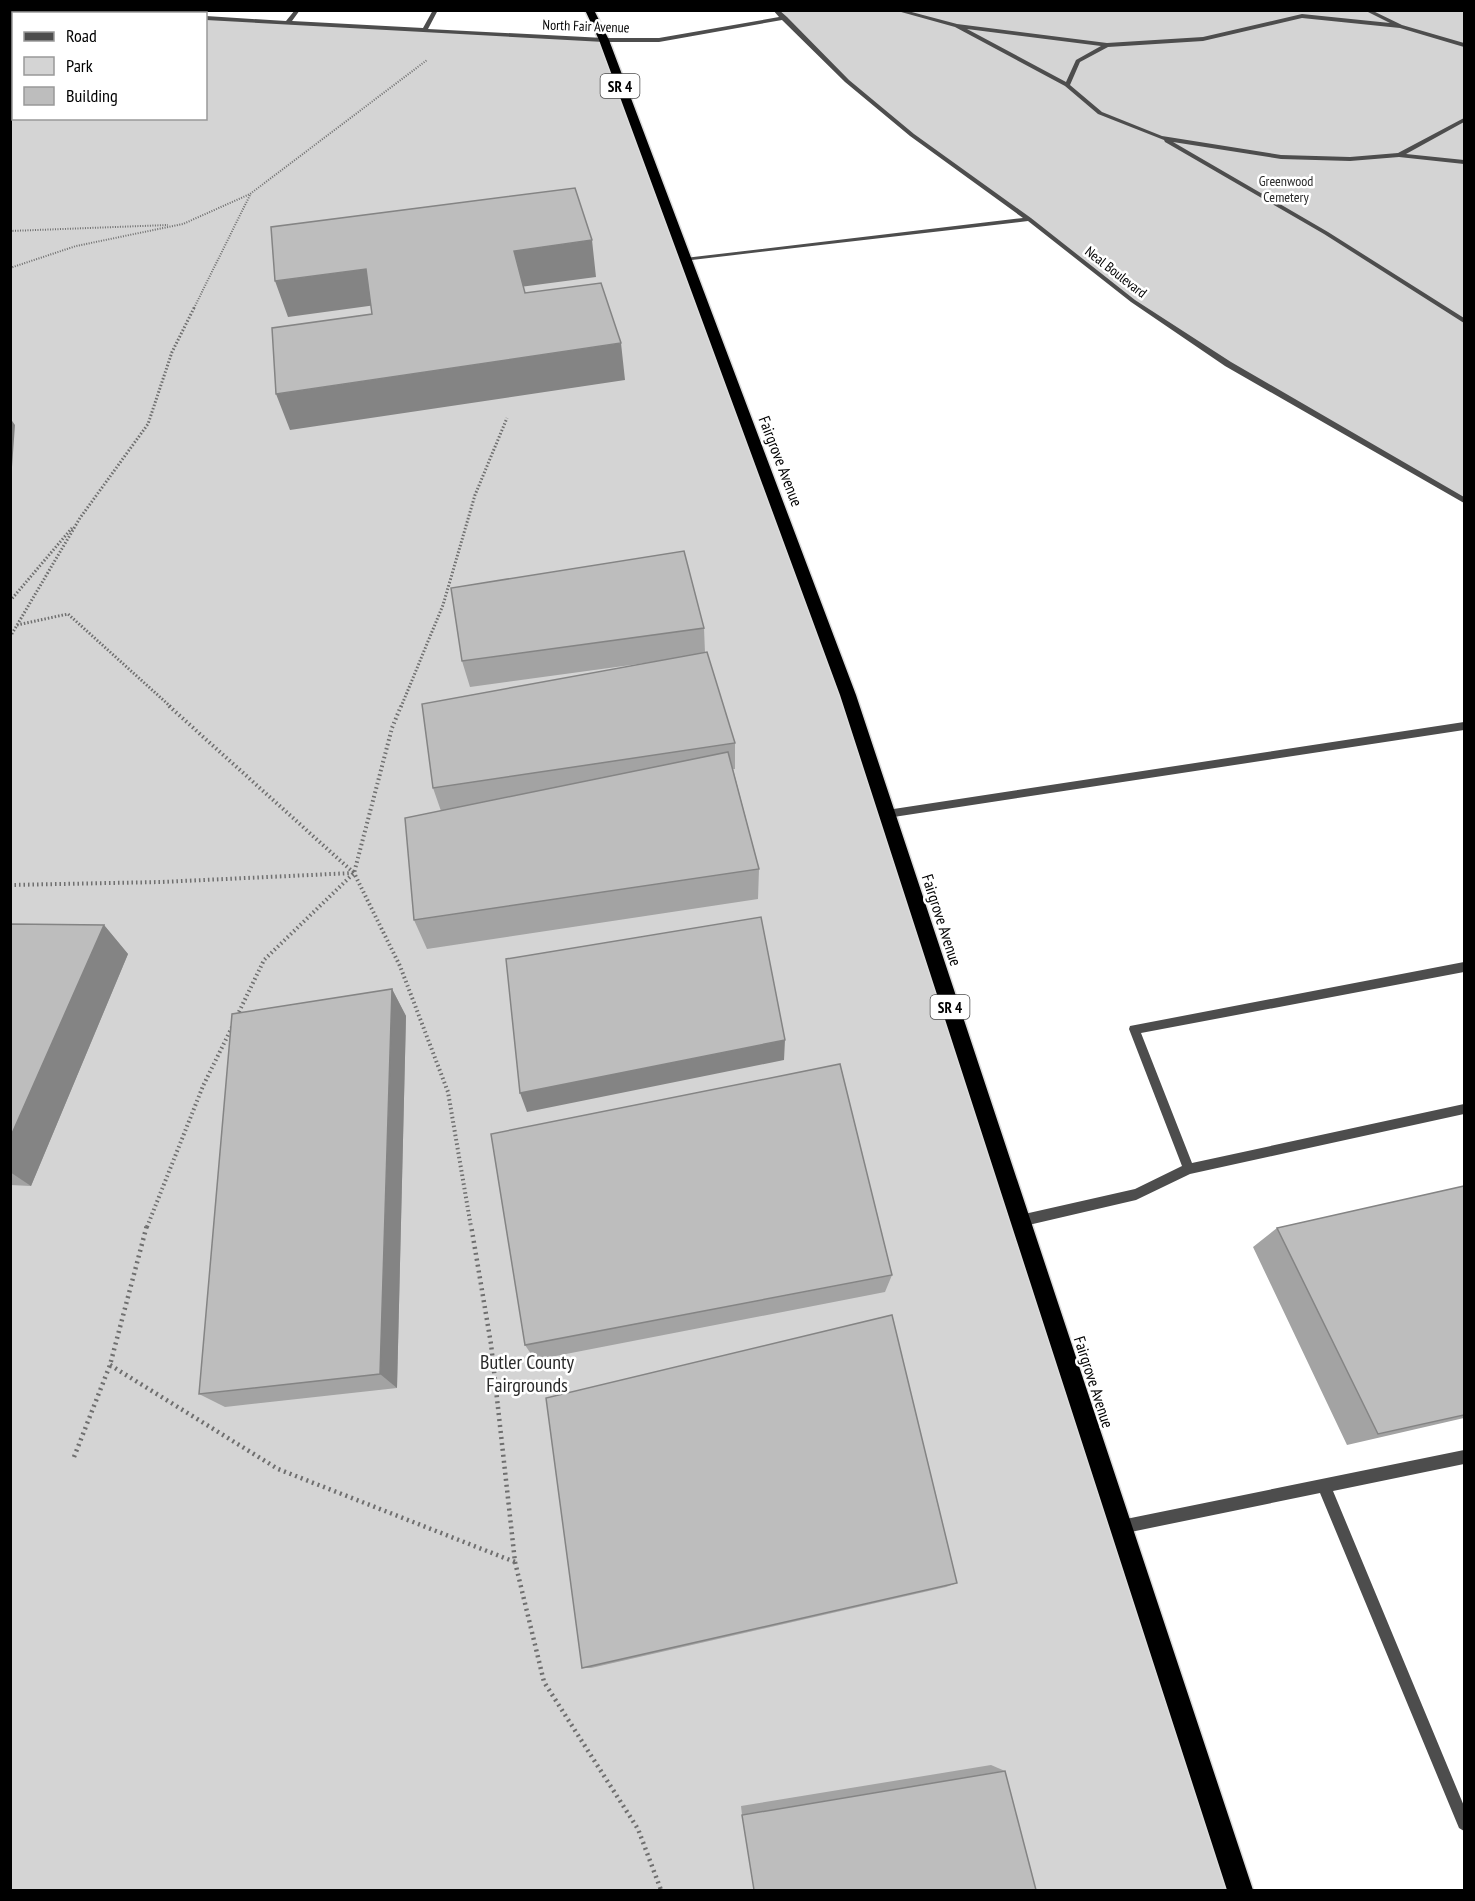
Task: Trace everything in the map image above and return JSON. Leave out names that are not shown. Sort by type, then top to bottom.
[{"type":"highway","name":"SR 4","points":[[589,10],[604,40]]},
{"type":"highway","name":"Fairgrove Avenue","points":[[604,40],[848,695],[1240,1890]]},
{"type":"street","points":[[88,10],[113,12]]},
{"type":"street","points":[[288,22],[298,10]]},
{"type":"street","points":[[424,31],[436,10]]},
{"type":"street","name":"Neal Boulevard","points":[[775,10],[847,81],[896,122],[1029,219],[1133,301],[1228,364],[1464,500]]},
{"type":"street","points":[[896,10],[957,26],[1107,45],[1203,39],[1302,16],[1400,26]]},
{"type":"street","points":[[1366,10],[1400,26],[1464,45]]},
{"type":"street","name":"North Fair Avenue","points":[[207,18],[604,40],[659,40],[785,18]]},
{"type":"street","points":[[957,26],[1067,85],[1100,113],[1161,138],[1326,233],[1464,321]]},
{"type":"street","points":[[1067,85],[1078,61],[1107,45]]},
{"type":"street","points":[[1399,155],[1464,120]]},
{"type":"street","points":[[1161,138],[1281,157],[1350,159],[1399,155],[1464,162]]},
{"type":"street","points":[[685,260],[1029,219]]},
{"type":"street","points":[[887,813],[1464,726]]},
{"type":"street","points":[[1189,1169],[1134,1029],[1464,967]]},
{"type":"street","points":[[1020,1221],[1136,1194],[1189,1169],[1464,1109]]},
{"type":"street","points":[[1121,1527],[1464,1457]]},
{"type":"street","points":[[1324,1486],[1464,1823]]},
{"type":"path","points":[[10,268],[76,246],[183,224],[250,194],[464,33]]},
{"type":"path","points":[[10,601],[80,518],[148,424],[172,352],[250,194]]},
{"type":"path","points":[[10,231],[183,224]]},
{"type":"path","points":[[74,1457],[110,1365],[148,1222],[203,1086],[264,960],[354,873],[392,728],[443,605],[475,495],[507,418]]},
{"type":"path","points":[[10,637],[80,518]]},
{"type":"path","points":[[17,625],[68,614],[354,873],[400,966],[448,1092],[491,1344],[514,1562],[544,1682],[638,1829],[661,1890]]},
{"type":"path","points":[[10,885],[161,882],[354,873]]},
{"type":"path","points":[[110,1365],[279,1469],[514,1562]]},
{"type":"green space","name":"Butler County Fairgrounds","points":[[11,11],[121,12],[12,12],[12,120],[207,120],[207,18],[604,40],[848,695],[1240,1890],[11,1890]]},
{"type":"green space","name":"Greenwood Cemetery","points":[[775,11],[1464,11],[1464,500],[1228,364],[1133,301],[1029,219],[912,135],[847,81]]},
{"type":"building","points":[[575,188],[592,240],[514,251],[525,293],[601,283],[621,343],[276,394],[272,328],[372,314],[366,269],[275,281],[271,227]]},
{"type":"building","points":[[684,551],[704,628],[462,661],[451,588]]},
{"type":"building","points":[[707,652],[735,743],[433,788],[422,704]]},
{"type":"building","points":[[728,752],[759,869],[414,920],[405,818]]},
{"type":"building","points":[[761,917],[785,1040],[520,1093],[506,959]]},
{"type":"building","points":[[10,924],[104,925],[10,1138]]},
{"type":"building","points":[[392,989],[380,1374],[199,1394],[232,1014]]},
{"type":"building","points":[[840,1064],[892,1275],[525,1345],[491,1134]]},
{"type":"building","points":[[1464,1186],[1464,1415],[1378,1434],[1277,1228]]},
{"type":"building","points":[[892,1315],[957,1583],[582,1668],[546,1398]]},
{"type":"building","points":[[1005,1771],[1036,1890],[754,1890],[742,1815]]}]
